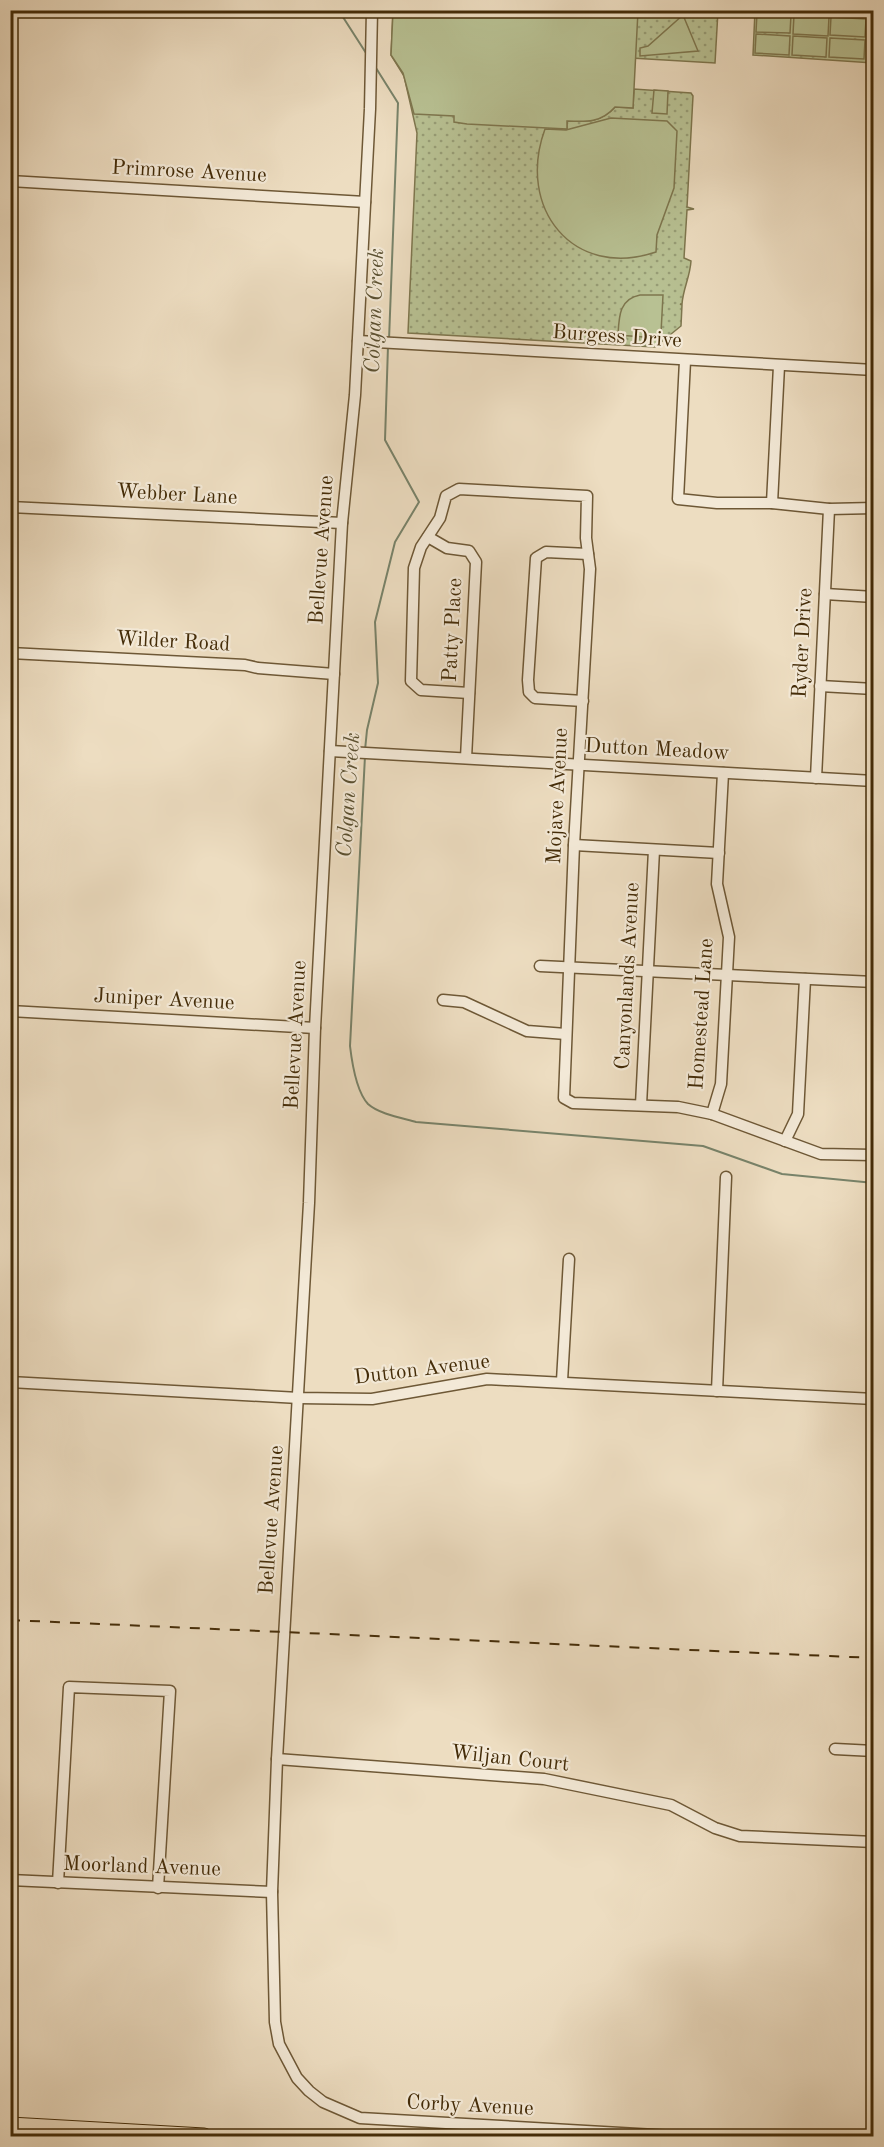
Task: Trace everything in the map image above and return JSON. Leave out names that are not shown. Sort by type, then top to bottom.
[{"type":"highway","points":[[10,2125],[204,2136]]},
{"type":"street","name":"Bellevue Avenue","points":[[287,2061],[279,2044],[275,2022],[272,1892],[277,1760],[299,1398],[315,1028],[342,523],[358,341],[371,82],[372,10]]},
{"type":"street","name":"Primrose Avenue","points":[[10,181],[365,202]]},
{"type":"street","name":"Burgess Drive","points":[[358,341],[873,370]]},
{"type":"street","points":[[685,361],[678,499],[717,503],[772,503],[829,509],[873,508],[873,496]]},
{"type":"street","points":[[772,503],[779,366]]},
{"type":"street","name":"Mojave Avenue","points":[[428,537],[440,518],[446,496],[454,490],[586,496],[590,569],[574,845],[564,1098],[573,1103],[641,1105]]},
{"type":"street","name":"Webber Lane","points":[[10,507],[342,523]]},
{"type":"street","name":"Ryder Drive","points":[[816,778],[829,509]]},
{"type":"street","points":[[428,537],[418,552],[414,568],[411,681],[421,690],[469,693]]},
{"type":"street","name":"Patty Place","points":[[428,537],[447,548],[469,551],[476,562],[466,758]]},
{"type":"street","points":[[583,701],[535,698],[529,692],[528,680],[536,558],[546,552],[588,554]]},
{"type":"street","points":[[825,594],[873,597]]},
{"type":"street","name":"Wilder Road","points":[[10,653],[245,665],[258,669],[334,674]]},
{"type":"street","points":[[820,686],[873,689]]},
{"type":"street","name":"Dutton Meadow","points":[[330,751],[873,781]]},
{"type":"street","name":"Homestead Lane","points":[[712,1114],[721,1084],[729,937],[717,884],[723,773]]},
{"type":"street","points":[[574,845],[719,853]]},
{"type":"street","name":"Canyonlands Avenue","points":[[641,1105],[654,850]]},
{"type":"street","points":[[540,966],[873,982]]},
{"type":"street","points":[[785,1141],[798,1114],[805,979]]},
{"type":"street","points":[[443,1000],[464,1002],[527,1031],[566,1034]]},
{"type":"street","name":"Juniper Avenue","points":[[10,1011],[315,1028]]},
{"type":"street","points":[[641,1105],[678,1107],[712,1114],[821,1154],[872,1155],[873,1133]]},
{"type":"street","points":[[717,1391],[726,1177]]},
{"type":"street","points":[[562,1382],[569,1259]]},
{"type":"street","name":"Dutton Avenue","points":[[10,1382],[299,1398],[372,1399],[487,1379],[873,1399]]},
{"type":"street","points":[[58,1883],[69,1687],[170,1691],[158,1887]]},
{"type":"street","points":[[835,1749],[873,1751]]},
{"type":"street","name":"Wiljan Court","points":[[277,1760],[544,1779],[671,1805],[731,1834],[780,1840],[873,1842]]},
{"type":"street","name":"Moorland Avenue","points":[[10,1880],[272,1892]]},
{"type":"street","name":"Corby Avenue","points":[[287,2061],[297,2078],[323,2102],[360,2118],[673,2136]]},
{"type":"green space","points":[[393,11],[468,116],[567,129],[567,121],[599,119],[615,107],[633,108],[634,89],[691,93],[693,96],[687,207],[694,209],[687,210],[684,258],[691,261],[682,304],[680,304],[682,305],[681,326],[655,347],[408,333],[417,133],[404,76],[391,55]]},
{"type":"green space","points":[[393,11],[638,11],[633,108],[615,107],[599,119],[567,121],[567,129],[467,124],[454,122],[454,116],[414,114],[403,73],[391,55]]},
{"type":"green space","points":[[576,11],[718,11],[715,63],[631,58]]},
{"type":"green space","points":[[755,11],[873,17],[873,63],[753,55]]},
{"type":"green space","points":[[757,13],[791,15],[790,33],[756,32]]},
{"type":"green space","points":[[683,15],[698,51],[640,56],[640,48],[648,46]]},
{"type":"green space","points":[[794,15],[829,17],[828,36],[793,34]]},
{"type":"green space","points":[[831,17],[866,19],[865,37],[830,35]]},
{"type":"green space","points":[[756,34],[790,36],[789,55],[755,53]]},
{"type":"green space","points":[[793,36],[827,38],[826,57],[792,55]]},
{"type":"green space","points":[[830,38],[865,40],[864,59],[829,57]]},
{"type":"green space","points":[[654,90],[668,91],[667,114],[652,113]]},
{"type":"green space","points":[[611,118],[667,121],[677,131],[674,188],[657,235],[656,252],[626,258],[600,256],[577,246],[558,231],[545,210],[538,185],[538,158],[545,129],[566,130]]},
{"type":"green space","points":[[640,295],[663,295],[661,333],[656,338],[618,335],[620,315],[624,305],[628,300]]},
{"type":"waterway","name":"Colgan Creek","points":[[334,10],[341,14],[366,53]]},
{"type":"waterway","name":"Colgan Creek","points":[[376,68],[398,103],[389,340]]},
{"type":"waterway","name":"Colgan Creek","points":[[365,750],[367,730],[378,683],[375,622],[395,542],[419,502],[385,440],[388,346]]},
{"type":"waterway","name":"Colgan Creek","points":[[365,756],[350,1046],[353,1068],[368,1104],[384,1113],[416,1122],[703,1146],[782,1174],[874,1183]]},
{"type":"railway","points":[[10,1620],[874,1658]]}]
